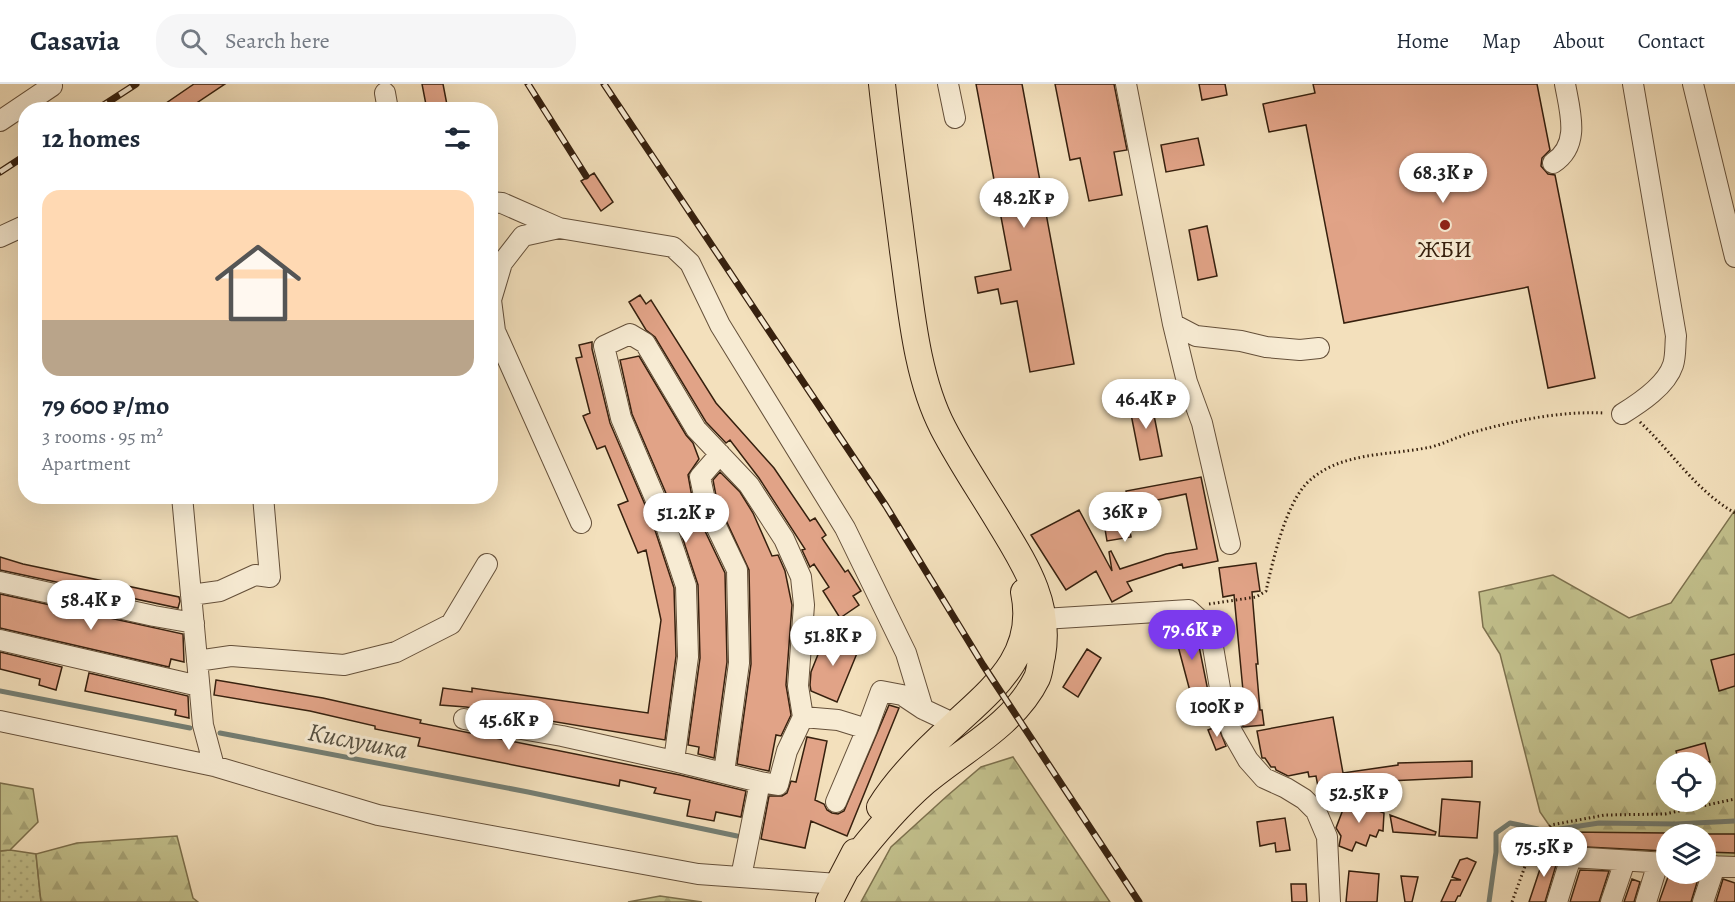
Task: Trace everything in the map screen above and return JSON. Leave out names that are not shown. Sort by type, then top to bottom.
[{"type":"main road","points":[[839,884],[888,817],[925,782],[1000,724],[1030,692],[1038,675],[1044,642],[1043,619],[1028,570],[942,427],[929,392],[918,349],[910,301],[882,84]]},
{"type":"main road","points":[[839,884],[863,835],[883,802],[914,765],[982,700],[1013,664],[1022,643],[1026,622],[1026,602],[1014,547]]},
{"type":"lane","points":[[948,84],[955,118]]},
{"type":"lane","points":[[1126,84],[1173,324],[1187,382],[1202,423],[1230,544]]},
{"type":"lane","points":[[1553,163],[1562,157],[1568,148],[1572,133],[1565,84]]},
{"type":"lane","points":[[1622,414],[1639,404],[1664,379],[1673,365],[1676,336],[1633,84]]},
{"type":"lane","points":[[1693,84],[1735,257]]},
{"type":"lane","points":[[28,102],[52,86]]},
{"type":"lane","points":[[0,121],[18,109]]},
{"type":"lane","points":[[498,203],[559,228],[674,247],[690,262],[720,325],[845,528],[906,652],[923,709]]},
{"type":"lane","points":[[498,276],[502,263],[523,236],[559,228]]},
{"type":"lane","points":[[0,237],[18,229]]},
{"type":"lane","points":[[1173,324],[1196,336],[1241,341],[1266,347],[1300,350],[1319,348]]},
{"type":"lane","points":[[464,719],[562,736],[778,785],[788,751],[803,717],[798,686],[804,605],[801,577],[784,539],[749,485],[696,429],[645,343],[630,334],[604,346],[621,418],[663,517],[686,586],[688,657],[674,761]]},
{"type":"lane","points":[[498,338],[581,523]]},
{"type":"lane","points":[[720,454],[700,477],[706,505],[737,570],[739,663],[723,773]]},
{"type":"lane","points":[[183,504],[203,725],[214,766]]},
{"type":"lane","points":[[191,595],[220,591],[255,575],[270,577],[264,504]]},
{"type":"lane","points":[[197,661],[231,656],[344,665],[396,652],[451,624],[488,564]]},
{"type":"lane","points":[[0,582],[194,623]]},
{"type":"lane","points":[[1043,619],[1189,610],[1202,622],[1212,641],[1222,700],[1232,732],[1248,760],[1264,778],[1304,799],[1316,811],[1327,837],[1330,902]]},
{"type":"lane","points":[[0,640],[199,686]]},
{"type":"lane","points":[[836,802],[881,691],[902,695],[923,709],[955,724]]},
{"type":"lane","points":[[803,717],[838,720],[867,729]]},
{"type":"lane","points":[[0,721],[214,766],[378,816],[698,874],[839,884]]},
{"type":"lane","points":[[741,877],[760,782]]},
{"type":"lane","points":[[1557,902],[1571,857],[1656,863]]},
{"type":"lane","points":[[1611,902],[1625,861]]},
{"type":"lane","points":[[1716,866],[1735,867]]},
{"type":"lane","points":[[1646,902],[1656,878]]},
{"type":"lane","points":[[1703,902],[1706,884]]},
{"type":"path","points":[[1189,610],[1208,604],[1256,597],[1266,591],[1284,526],[1298,494],[1307,483],[1331,467],[1356,458],[1432,447],[1521,420],[1581,412],[1622,414],[1637,419],[1676,463],[1717,503],[1735,513]]},
{"type":"path","points":[[1512,902],[1532,847],[1551,825],[1605,815],[1665,814],[1735,799]]},
{"type":"green space","points":[[1735,510],[1735,867],[1716,866],[1716,824],[1656,824],[1656,862],[1571,857],[1540,812],[1500,654],[1483,627],[1479,592],[1553,575],[1629,618],[1671,603]]},
{"type":"green space","points":[[1013,757],[1110,902],[861,902],[891,847],[981,767]]},
{"type":"green space","points":[[0,783],[33,789],[38,822],[10,850],[0,851]]},
{"type":"green space","points":[[177,836],[193,898],[198,902],[41,902],[36,854],[77,843]]},
{"type":"green space","points":[[10,850],[36,854],[41,902],[0,902],[0,851]]},
{"type":"green space","points":[[660,896],[702,902],[628,902]]},
{"type":"building","points":[[194,84],[225,84],[198,102],[168,102]]},
{"type":"building","points":[[422,84],[443,84],[446,102],[425,102]]},
{"type":"building","points":[[976,84],[1022,84],[1074,364],[1030,372],[1017,301],[1001,304],[998,289],[978,293],[975,277],[1011,270]]},
{"type":"building","points":[[1055,84],[1114,84],[1127,150],[1114,152],[1122,195],[1089,201],[1080,158],[1070,160]]},
{"type":"building","points":[[1199,84],[1225,84],[1227,95],[1202,100]]},
{"type":"building","name":"ЖБИ","points":[[1313,84],[1537,84],[1550,150],[1542,158],[1541,166],[1548,174],[1555,175],[1595,378],[1548,388],[1528,287],[1344,323],[1306,125],[1269,132],[1263,104],[1315,93]]},
{"type":"building","points":[[1198,138],[1204,165],[1166,172],[1161,145]]},
{"type":"building","points":[[594,173],[613,202],[601,211],[581,181]]},
{"type":"building","points":[[1207,226],[1217,276],[1198,280],[1189,230]]},
{"type":"building","points":[[640,295],[646,304],[651,300],[716,403],[774,468],[810,521],[815,518],[826,535],[822,538],[845,572],[848,570],[861,591],[853,596],[859,605],[840,618],[823,591],[829,587],[814,564],[810,567],[802,550],[805,549],[759,478],[730,440],[726,443],[706,422],[655,337],[646,330],[629,302]]},
{"type":"building","points":[[592,342],[610,423],[652,521],[674,588],[676,656],[665,740],[466,707],[440,705],[443,688],[472,692],[472,688],[648,713],[661,620],[646,550],[638,553],[618,505],[628,501],[605,446],[597,449],[583,416],[590,413],[576,358],[582,357],[579,345]]},
{"type":"building","points":[[639,356],[693,443],[699,459],[688,475],[694,508],[725,573],[727,662],[714,758],[698,754],[699,747],[688,745],[700,658],[698,585],[674,512],[632,414],[620,360]]},
{"type":"building","points":[[1151,400],[1162,456],[1140,460],[1129,404]]},
{"type":"building","points":[[720,472],[740,492],[753,513],[772,556],[778,555],[785,571],[792,605],[786,685],[791,715],[781,736],[776,735],[769,771],[737,764],[751,664],[749,570],[717,501],[713,480]]},
{"type":"building","points":[[1201,477],[1218,561],[1183,568],[1182,564],[1127,582],[1132,591],[1112,602],[1096,571],[1066,590],[1031,535],[1079,510],[1112,571],[1109,552],[1111,551],[1120,569],[1166,554],[1197,549],[1186,494],[1129,506],[1126,491]]},
{"type":"building","points":[[1125,501],[1131,537],[1107,541],[1101,505]]},
{"type":"building","points":[[0,557],[23,564],[179,597],[180,601],[178,608],[0,570]]},
{"type":"building","points":[[1256,563],[1260,591],[1252,592],[1260,710],[1262,710],[1264,725],[1243,727],[1239,712],[1245,712],[1234,595],[1223,597],[1219,568]]},
{"type":"building","points":[[0,594],[183,634],[184,662],[171,659],[169,667],[0,628]]},
{"type":"building","points":[[1189,627],[1198,641],[1208,691],[1191,695],[1174,631]]},
{"type":"building","points":[[827,632],[860,646],[837,702],[811,691],[810,685],[811,672]]},
{"type":"building","points":[[1087,649],[1101,658],[1078,697],[1063,687]]},
{"type":"building","points":[[0,652],[62,667],[56,690],[39,685],[40,679],[0,669]]},
{"type":"building","points":[[1735,654],[1735,686],[1719,691],[1711,660]]},
{"type":"building","points":[[89,673],[188,696],[189,718],[175,715],[176,710],[85,691]]},
{"type":"building","points":[[216,680],[323,698],[421,720],[420,723],[680,775],[746,791],[741,817],[716,812],[714,821],[687,816],[690,800],[654,793],[656,788],[620,780],[619,786],[418,746],[420,738],[375,729],[375,726],[310,711],[214,695]]},
{"type":"building","points":[[889,705],[899,708],[847,836],[811,821],[805,848],[761,839],[769,796],[782,796],[787,793],[791,781],[796,782],[807,737],[827,741],[815,800],[824,804],[832,813],[838,814],[844,811]]},
{"type":"building","points":[[1333,717],[1343,773],[1398,765],[1398,763],[1472,761],[1472,777],[1388,781],[1319,792],[1316,776],[1309,777],[1308,772],[1288,776],[1276,770],[1275,767],[1271,767],[1265,758],[1262,758],[1257,731]]},
{"type":"building","points":[[1218,726],[1226,746],[1216,750],[1208,730]]},
{"type":"building","points":[[1705,743],[1707,752],[1676,752]]},
{"type":"building","points":[[1347,799],[1384,813],[1383,831],[1379,830],[1376,837],[1370,835],[1366,846],[1356,842],[1352,851],[1339,846],[1341,836],[1336,828]]},
{"type":"building","points":[[1442,799],[1480,802],[1477,838],[1439,836]]},
{"type":"building","points":[[1390,815],[1436,832],[1435,835],[1393,832]]},
{"type":"building","points":[[1285,818],[1290,850],[1276,852],[1275,843],[1260,846],[1257,822]]},
{"type":"building","points":[[1566,832],[1656,833],[1656,850],[1566,846]]},
{"type":"building","points":[[1716,834],[1735,834],[1735,853],[1716,852]]},
{"type":"building","points":[[1546,851],[1559,855],[1545,902],[1529,902]]},
{"type":"building","points":[[1467,858],[1476,862],[1460,896],[1455,902],[1441,902],[1451,880],[1461,880],[1452,877],[1460,860]]},
{"type":"building","points":[[1580,870],[1609,871],[1599,902],[1570,902]]},
{"type":"building","points":[[1349,871],[1379,874],[1377,902],[1346,902]]},
{"type":"building","points":[[1401,876],[1418,877],[1412,902],[1405,902]]},
{"type":"building","points":[[1632,879],[1640,882],[1634,902],[1624,902]]},
{"type":"building","points":[[1723,879],[1735,883],[1735,902],[1716,902]]},
{"type":"building","points":[[1291,884],[1306,884],[1307,902],[1292,902]]},
{"type":"building","points":[[1665,884],[1697,884],[1691,902],[1659,902]]},
{"type":"waterway","name":"Кислушка","points":[[0,691],[190,728]]},
{"type":"waterway","name":"Кислушка","points":[[220,733],[528,792],[737,836]]},
{"type":"waterway","name":"Кислушка","points":[[1560,829],[1599,823],[1676,824],[1735,821]]},
{"type":"waterway","name":"Кислушка","points":[[1489,902],[1496,852],[1496,833],[1510,823],[1538,829]]},
{"type":"railway","points":[[108,102],[136,84]]},
{"type":"railway","points":[[528,84],[586,176]]},
{"type":"railway","points":[[604,84],[886,506],[983,665],[1139,902]]},
{"type":"railway","points":[[0,172],[18,160]]},
{"type":"place","name":"ЖБИ","points":[[1445,225]]}]
